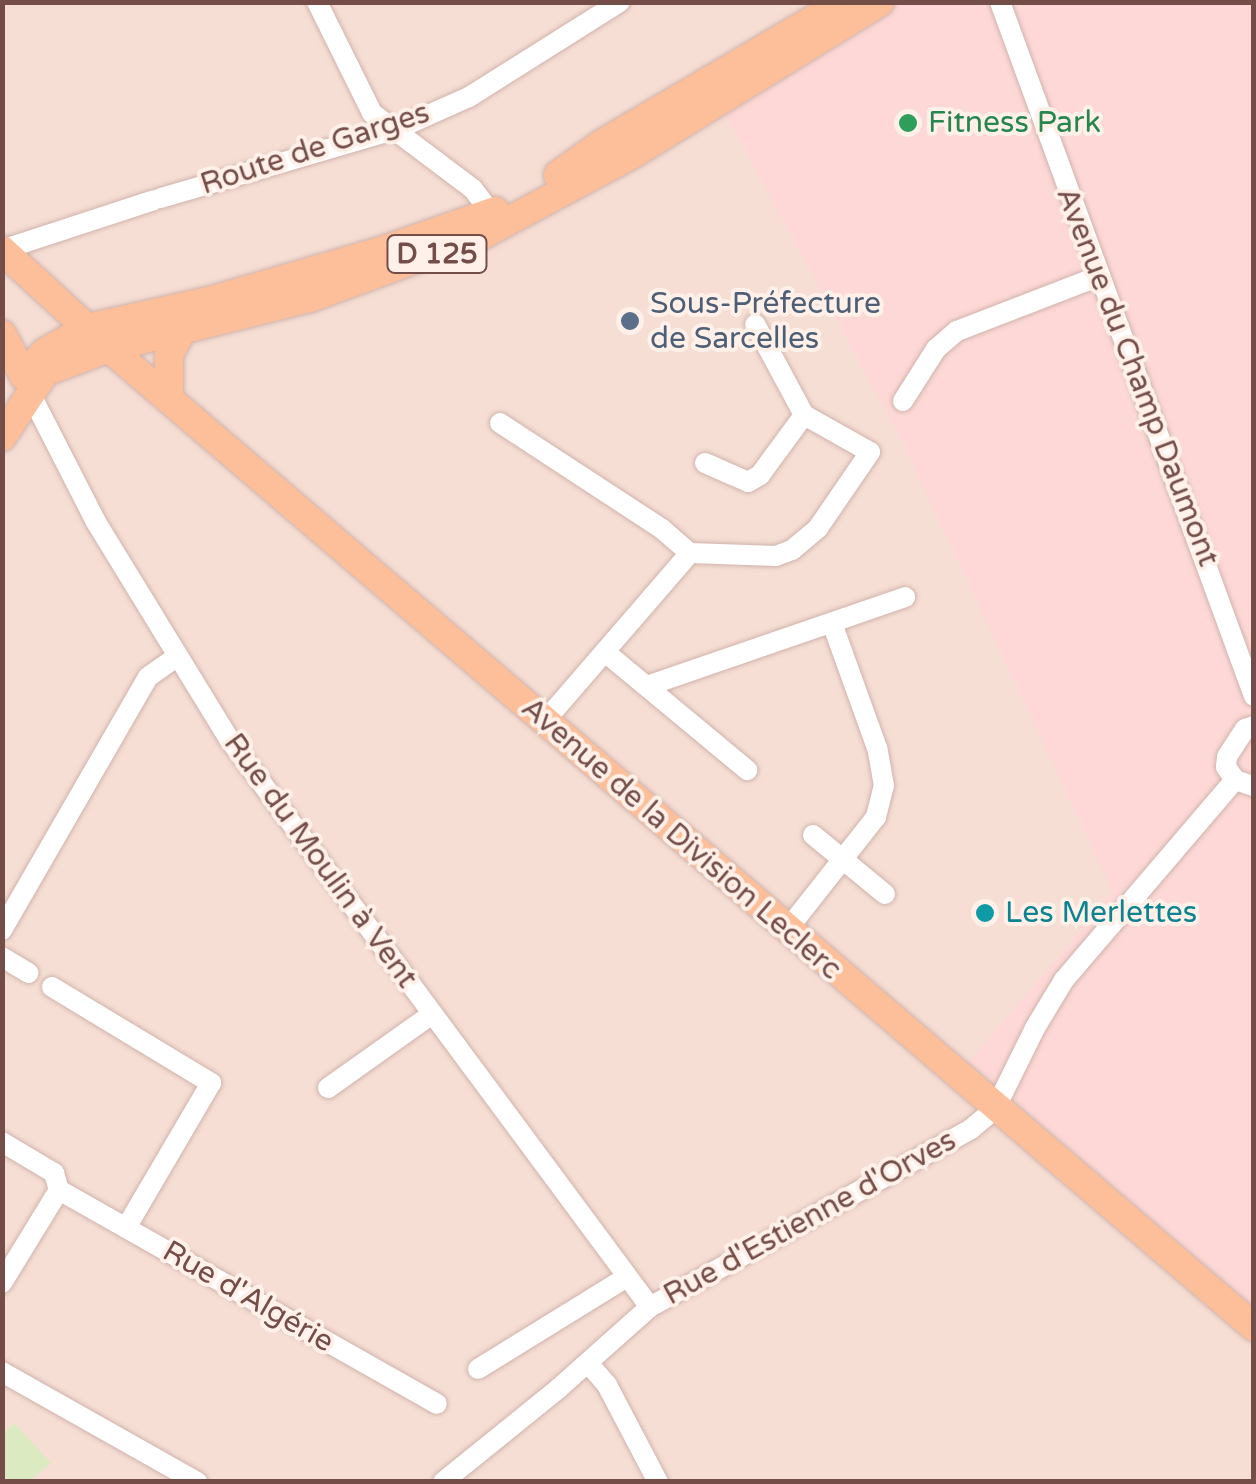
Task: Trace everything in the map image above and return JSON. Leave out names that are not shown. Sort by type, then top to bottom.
[{"type":"main road","name":"D 125","points":[[2,437],[29,384],[35,359],[88,328],[208,301],[378,252],[491,212],[843,2]]},
{"type":"main road","name":"D 125","points":[[2,414],[45,372],[109,348],[310,298],[484,234],[633,154],[880,2]]},
{"type":"main road","name":"Avenue de la Division Leclerc","points":[[2,250],[109,348],[1254,1328]]},
{"type":"main road","points":[[169,399],[169,355],[183,328]]},
{"type":"main road","points":[[2,334],[29,384]]},
{"type":"street","points":[[317,2],[372,113],[473,188],[491,212]]},
{"type":"street","name":"Route de Garges","points":[[2,250],[158,199],[397,129],[469,97],[620,2]]},
{"type":"street","name":"Avenue du Champ Daumont","points":[[1000,2],[1097,277],[1218,591],[1254,696]]},
{"type":"street","points":[[903,401],[936,349],[958,331],[1097,277]]},
{"type":"street","points":[[500,423],[662,529],[690,553],[776,556],[792,550],[818,528],[870,452],[804,415],[754,324]]},
{"type":"street","name":"Rue du Moulin à Vent","points":[[29,384],[96,522],[229,738],[650,1307]]},
{"type":"street","points":[[705,463],[748,482],[760,474],[804,415]]},
{"type":"street","points":[[544,722],[690,553]]},
{"type":"street","points":[[647,686],[906,597]]},
{"type":"street","points":[[787,930],[845,862],[876,817],[884,786],[877,748],[832,623]]},
{"type":"street","points":[[605,652],[747,770]]},
{"type":"street","points":[[2,930],[148,677],[177,657]]},
{"type":"street","points":[[995,1109],[1034,1028],[1064,980],[1244,783],[1226,768],[1227,757],[1245,729],[1254,726]]},
{"type":"street","points":[[814,835],[885,894]]},
{"type":"street","points":[[2,957],[30,974]]},
{"type":"street","points":[[52,986],[211,1083],[126,1228]]},
{"type":"street","points":[[328,1088],[432,1014]]},
{"type":"street","name":"Rue d'Estienne d'Orves","points":[[442,1482],[650,1307],[971,1129],[995,1109]]},
{"type":"street","name":"Rue d'Algérie","points":[[2,1142],[54,1174],[58,1190],[437,1404]]},
{"type":"street","points":[[2,1284],[58,1190]]},
{"type":"street","points":[[478,1368],[627,1277]]},
{"type":"street","points":[[588,1363],[607,1385],[658,1482]]},
{"type":"street","points":[[2,1372],[196,1482]]},
{"type":"shaded area","points":[[3,3],[1253,3],[1253,1481],[3,1481]]},
{"type":"shaded area","points":[[831,3],[1253,3],[1253,1307],[969,1062],[1113,892],[900,437],[700,67]]},
{"type":"green space","points":[[14,1423],[51,1463],[30,1481],[3,1481],[3,1434]]},
{"type":"place","name":"Fitness Park","points":[[908,123]]},
{"type":"place","name":"Sous-Préfecture de Sarcelles","points":[[630,321]]},
{"type":"place","name":"Les Merlettes","points":[[985,913]]}]
